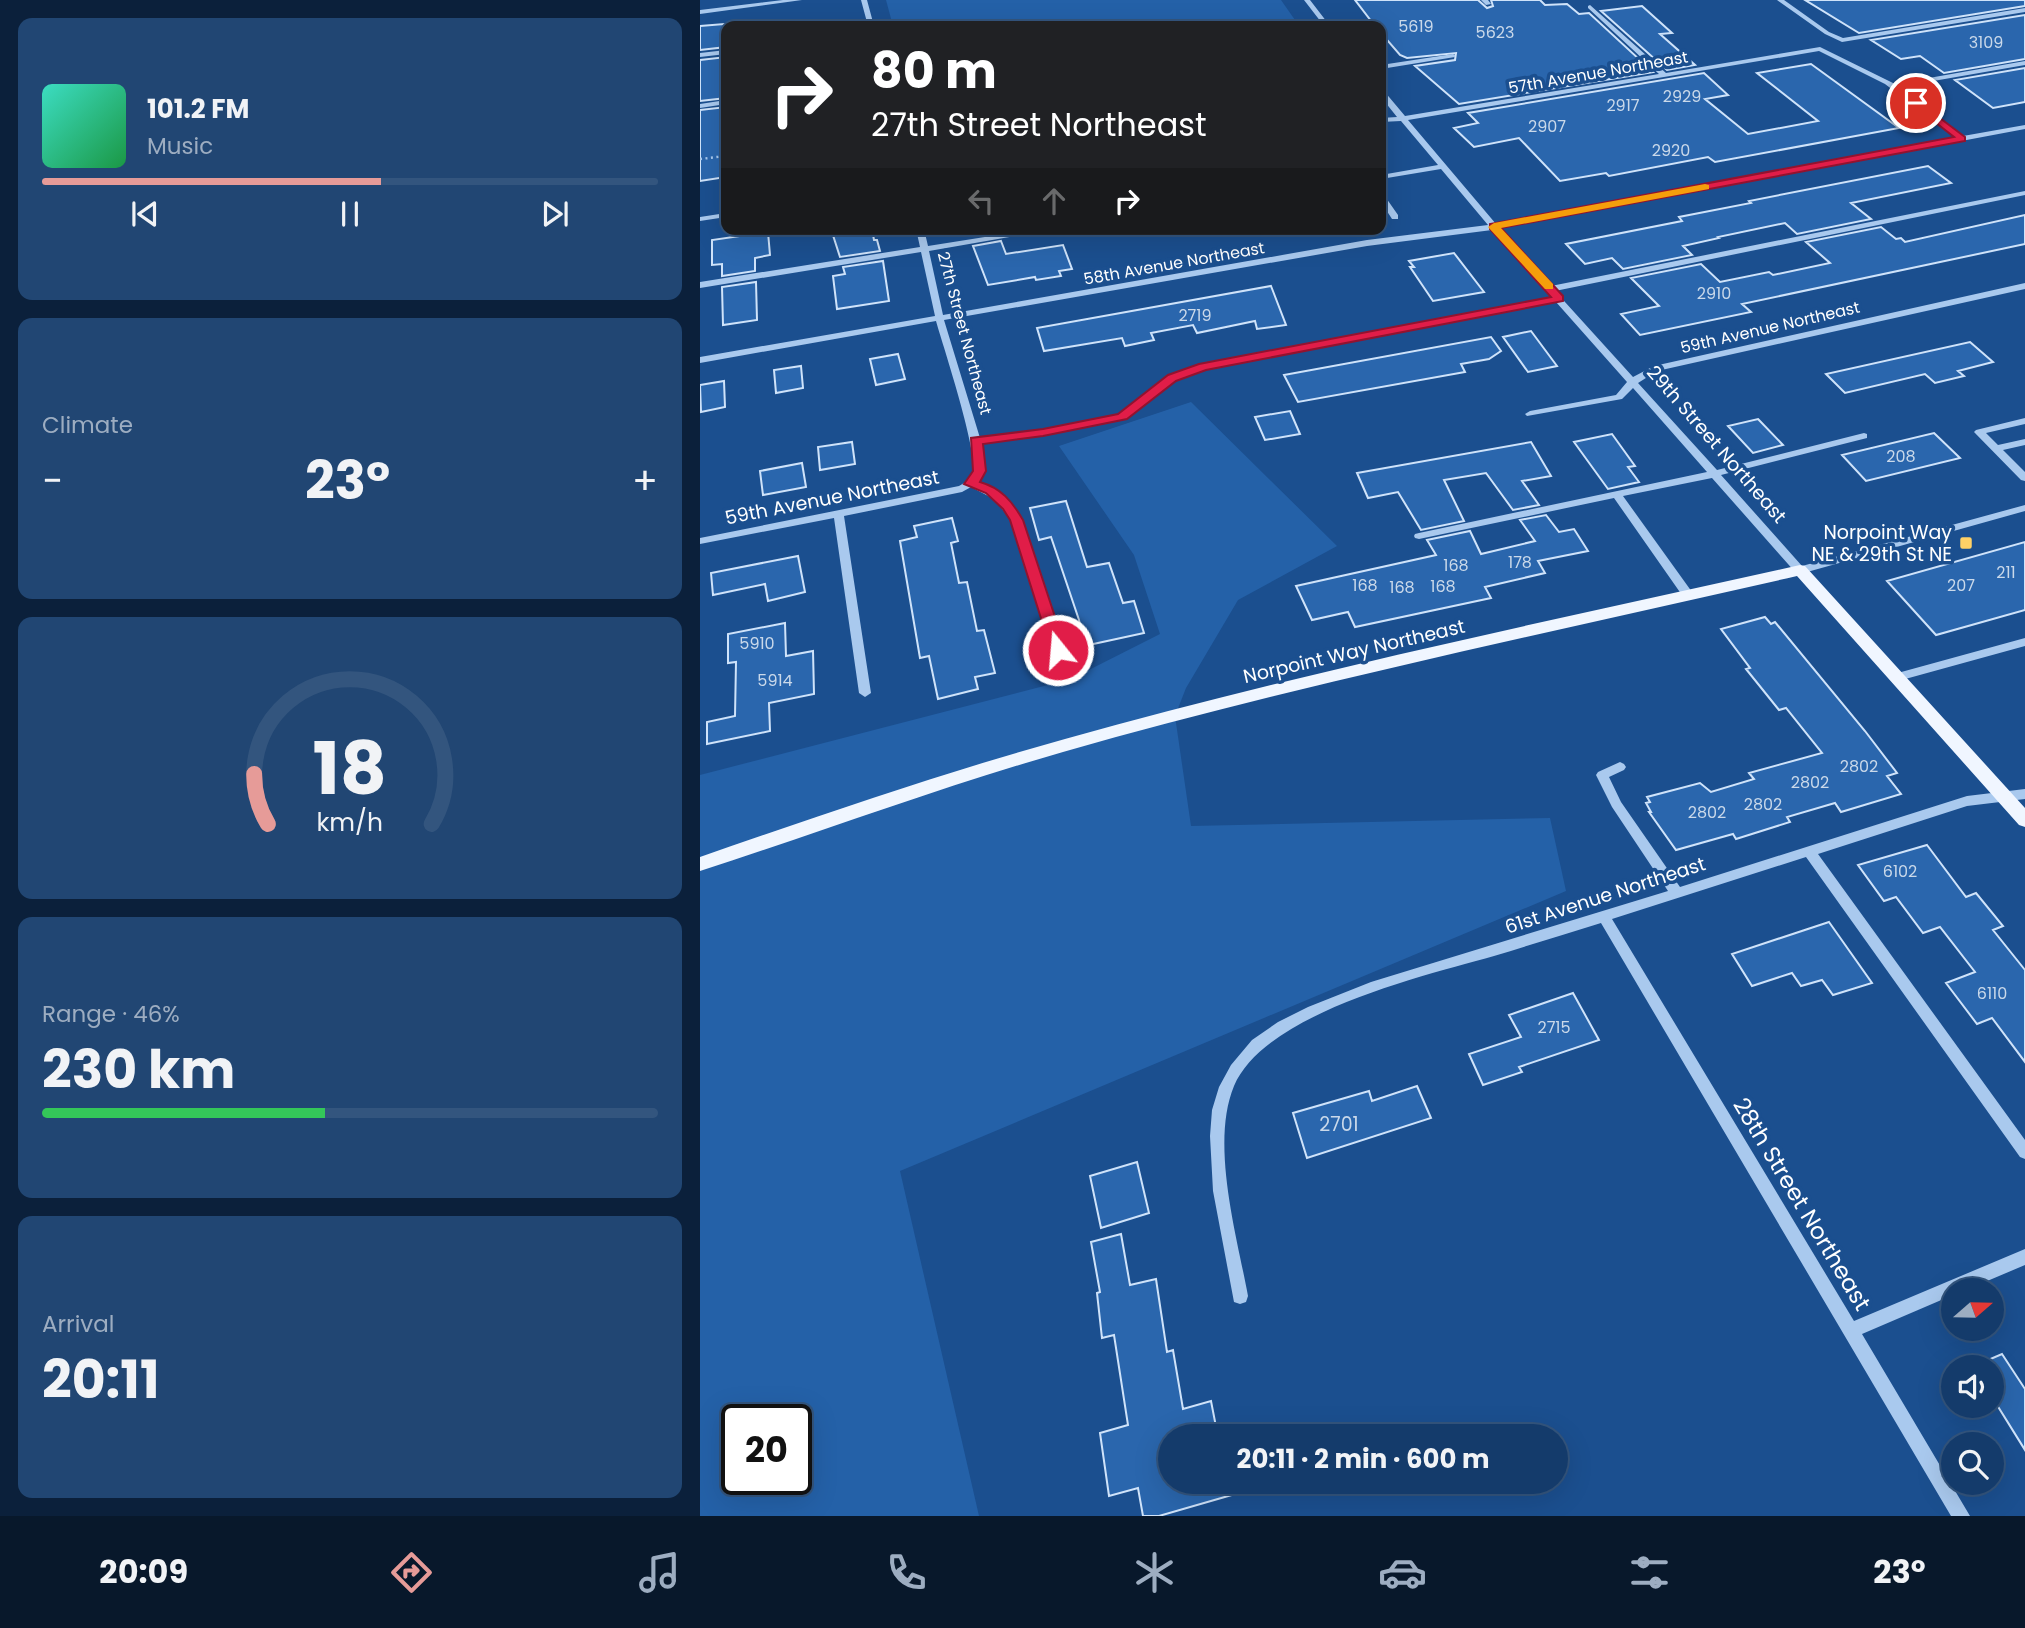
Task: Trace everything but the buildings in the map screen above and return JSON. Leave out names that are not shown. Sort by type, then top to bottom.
[{"type":"main road","name":"Norpoint Way Northeast","points":[[700,864],[926,786],[1065,745],[1261,694],[1800,570]]},
{"type":"main road","name":"29th Street Northeast","points":[[1800,570],[2025,820]]},
{"type":"street","points":[[700,12],[799,0]]},
{"type":"street","points":[[864,0],[870,21]]},
{"type":"street","points":[[1307,0],[1323,21]]},
{"type":"street","points":[[1780,0],[1827,33],[1842,40],[2025,10]]},
{"type":"street","points":[[1590,7],[1665,75]]},
{"type":"street","points":[[1820,49],[1895,86],[1962,139]]},
{"type":"street","name":"57th Avenue Northeast","points":[[1386,120],[1820,49]]},
{"type":"street","points":[[700,55],[721,53]]},
{"type":"street","points":[[1386,66],[1453,56]]},
{"type":"street","points":[[1895,86],[2025,63]]},
{"type":"street","name":"29th Street Northeast","points":[[1386,100],[1494,227],[1800,570]]},
{"type":"street","points":[[700,106],[721,103]]},
{"type":"street","name":"58th Avenue Northeast","points":[[700,360],[1367,243],[1494,227],[2025,127]]},
{"type":"street","points":[[1386,176],[1442,167]]},
{"type":"street","points":[[1550,289],[2025,193]]},
{"type":"street","points":[[1386,204],[1395,217]]},
{"type":"street","points":[[700,219],[721,216]]},
{"type":"street","name":"27th Street Northeast","points":[[921,235],[940,320],[976,441],[979,471],[971,484]]},
{"type":"street","points":[[700,285],[1016,235]]},
{"type":"street","name":"59th Avenue Northeast","points":[[1530,414],[1619,397],[1634,381],[1654,369],[2025,286]]},
{"type":"street","points":[[976,441],[1043,433],[1122,417],[1172,378],[1203,367],[1559,299]]},
{"type":"street","points":[[2023,473],[1979,432],[2025,421]]},
{"type":"street","points":[[1419,536],[1715,474],[1864,436]]},
{"type":"street","points":[[1995,449],[2025,442]]},
{"type":"street","points":[[971,484],[991,490],[1008,506],[1016,520],[1058,650]]},
{"type":"street","name":"59th Avenue Northeast","points":[[700,541],[962,489],[971,484]]},
{"type":"street","points":[[1617,495],[1688,596]]},
{"type":"street","name":"Norpoint Way Northeast","points":[[1800,570],[2025,508]]},
{"type":"street","points":[[838,513],[865,694]]},
{"type":"street","points":[[1898,677],[2025,642]]},
{"type":"street","points":[[1620,767],[1602,775],[1616,804],[1676,892]]},
{"type":"street","name":"61st Avenue Northeast","points":[[1240,1296],[1216,1153],[1218,1119],[1226,1088],[1243,1061],[1266,1037],[1329,1004],[1367,990],[1967,801],[2025,794]]},
{"type":"street","points":[[1809,851],[2025,1152]]},
{"type":"street","name":"28th Street Northeast","points":[[1603,915],[1961,1516]]},
{"type":"street","points":[[1851,1330],[2025,1258]]},
{"type":"path","points":[[700,159],[721,157]]},
{"type":"shaded area","points":[[886,0],[1281,0],[1295,20],[1286,21],[892,21]]},
{"type":"shaded area","points":[[1191,402],[1337,546],[1238,600],[1186,688],[1175,716],[1191,826],[1550,818],[1566,891],[900,1171],[979,1516],[700,1516],[700,775],[1071,679],[1160,634],[1134,555],[1059,446]]},
{"type":"slow traffic","points":[[1549,287],[1494,227],[1705,187]]},
{"type":"place","name":"Norpoint Way NE & 29th St NE","points":[[1966,543]]},
{"type":"route","points":[[1058,650],[1016,520],[1008,506],[991,490],[971,484],[979,471],[976,441],[1043,433],[1122,417],[1172,378],[1203,367],[1559,299],[1494,227],[1962,139],[1916,103]]}]
